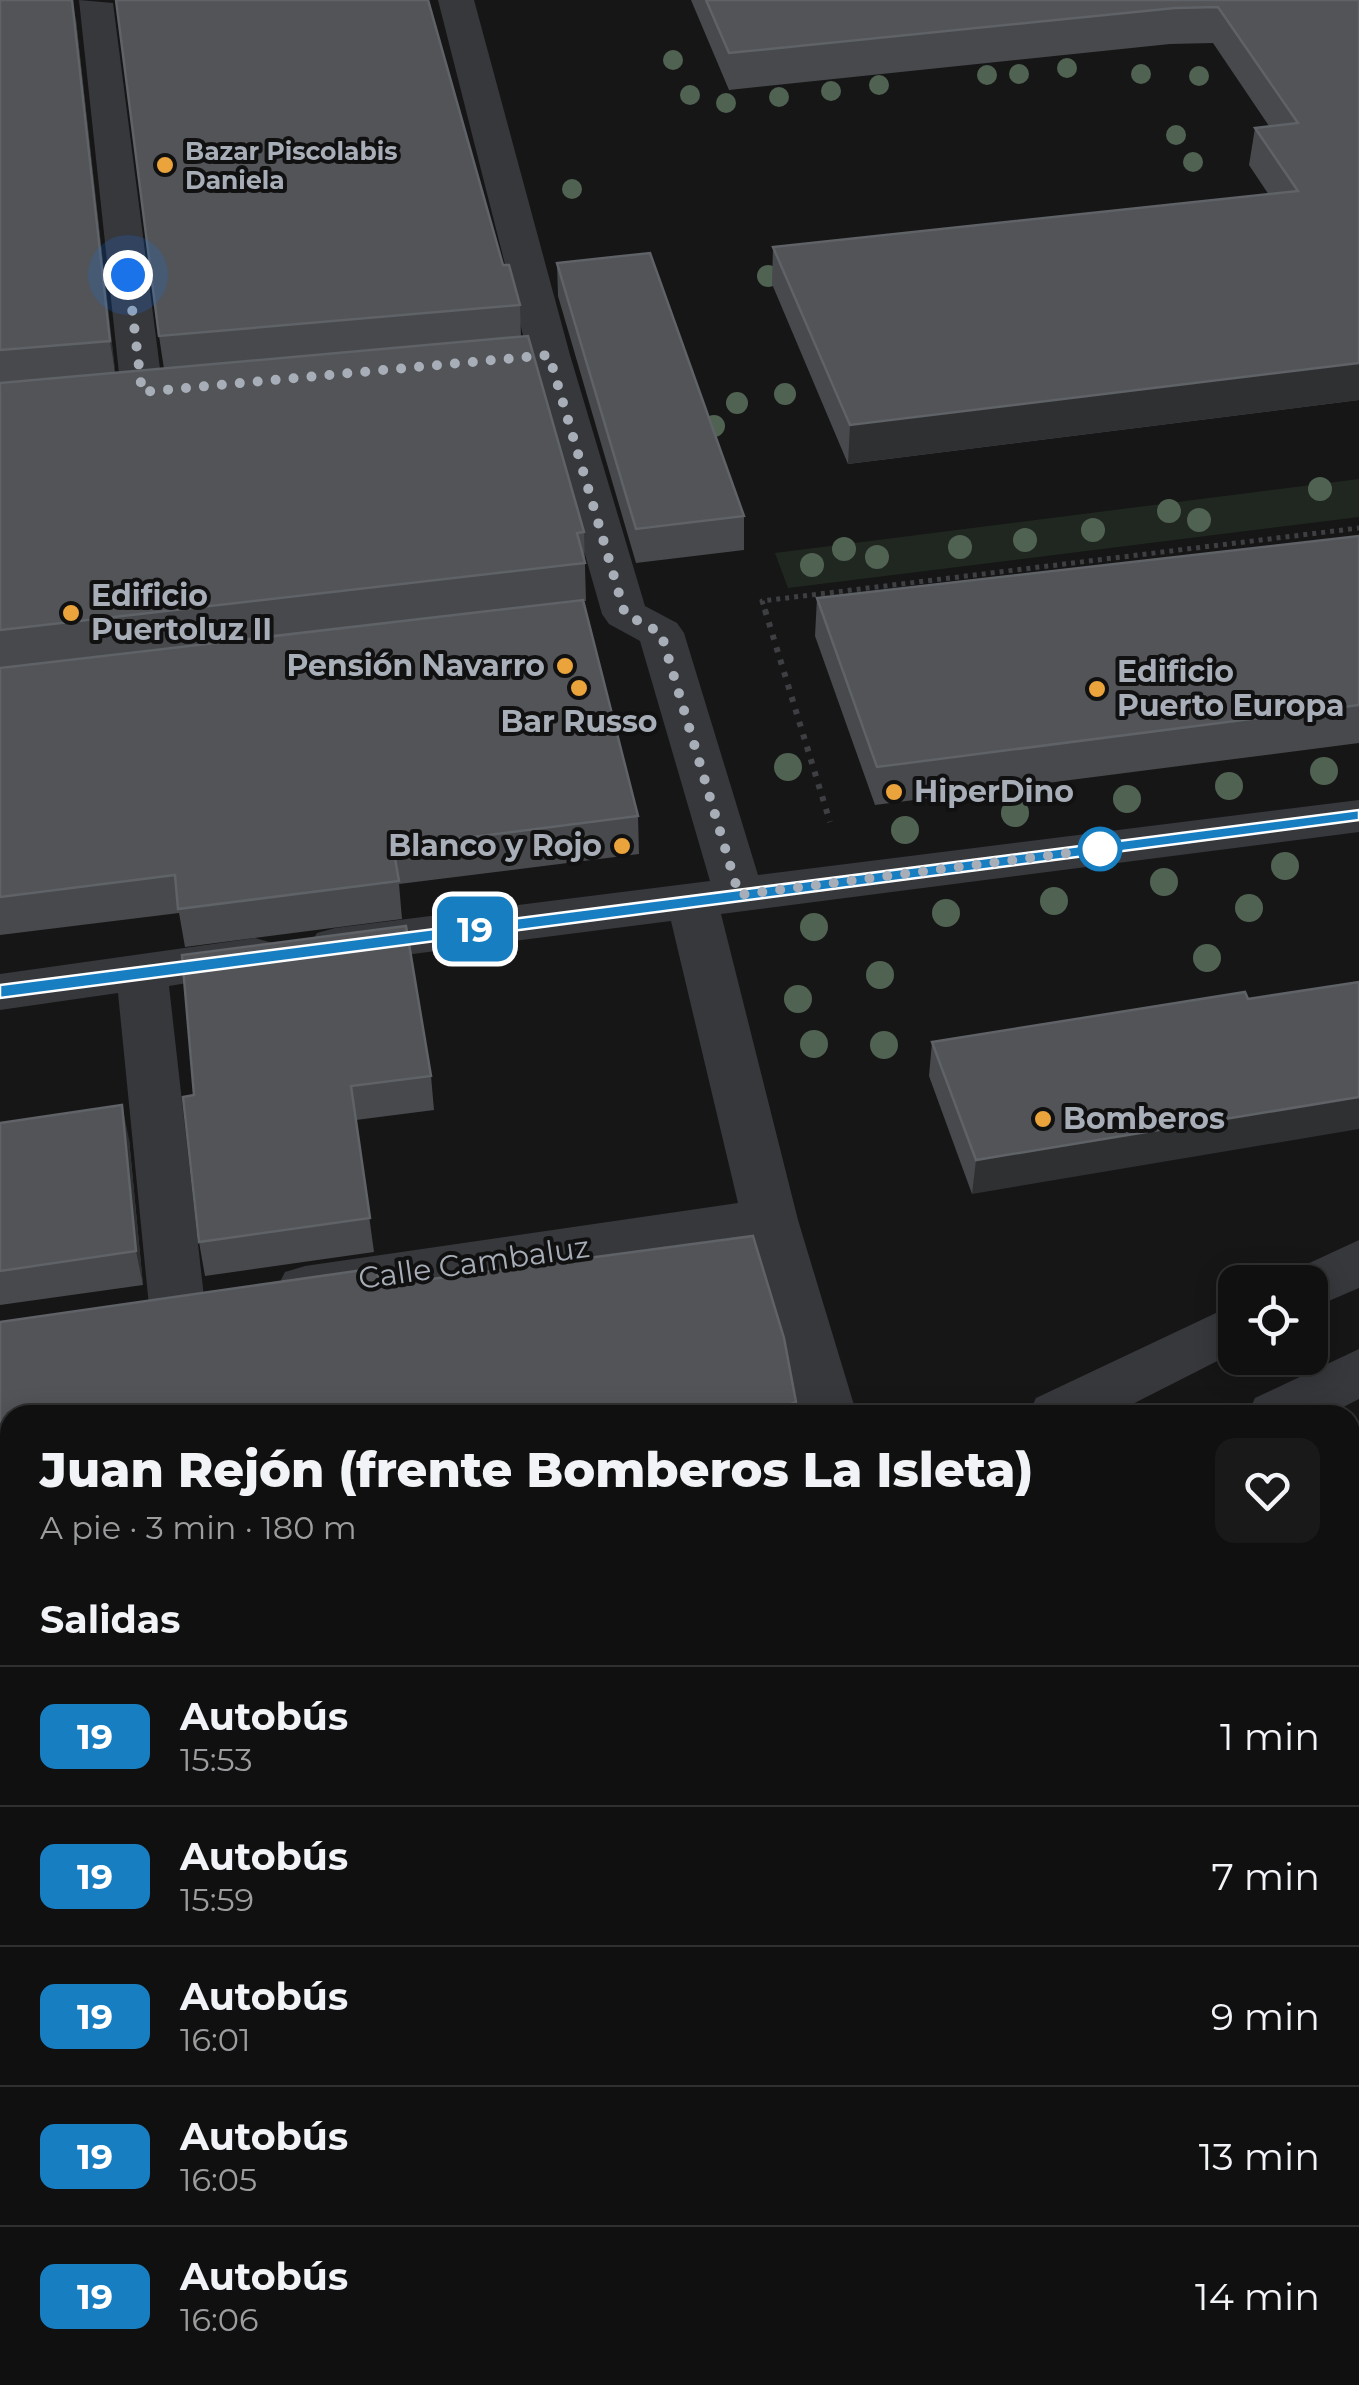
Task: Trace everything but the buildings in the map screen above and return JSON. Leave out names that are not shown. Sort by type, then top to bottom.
[{"type":"street","points":[[456,0],[531,357],[607,616],[661,633],[716,898],[770,1220],[825,1405]]},
{"type":"street","points":[[54,8],[114,2],[143,391]]},
{"type":"street","points":[[0,992],[1359,816]]},
{"type":"street","points":[[142,971],[177,1306]]},
{"type":"street","name":"Calle Cambaluz","points":[[118,1314],[770,1220]]},
{"type":"street","points":[[1328,1278],[1359,1262]]},
{"type":"street","points":[[1076,1405],[1218,1334]]},
{"type":"street","points":[[1295,1405],[1359,1372]]},
{"type":"path","points":[[848,880],[762,601],[1359,528]]},
{"type":"shaded area","points":[[1359,479],[1359,517],[788,588],[775,553]]},
{"type":"bus line","name":"19","points":[[0,992],[1359,816]]},
{"type":"place","name":"Bazar Piscolabis Daniela","points":[[165,165]]},
{"type":"place","name":"Edificio Puertoluz II","points":[[71,613]]},
{"type":"place","name":"Pensión Navarro","points":[[565,666]]},
{"type":"place","name":"Bar Russo","points":[[579,688]]},
{"type":"place","name":"Edificio Puerto Europa","points":[[1097,689]]},
{"type":"place","name":"HiperDino","points":[[894,792]]},
{"type":"place","name":"Blanco y Rojo","points":[[622,846]]},
{"type":"place","name":"Bomberos","points":[[1043,1119]]},
{"type":"route","points":[[128,275],[142,392],[549,355],[625,614],[661,633],[739,895],[1100,849]]}]
